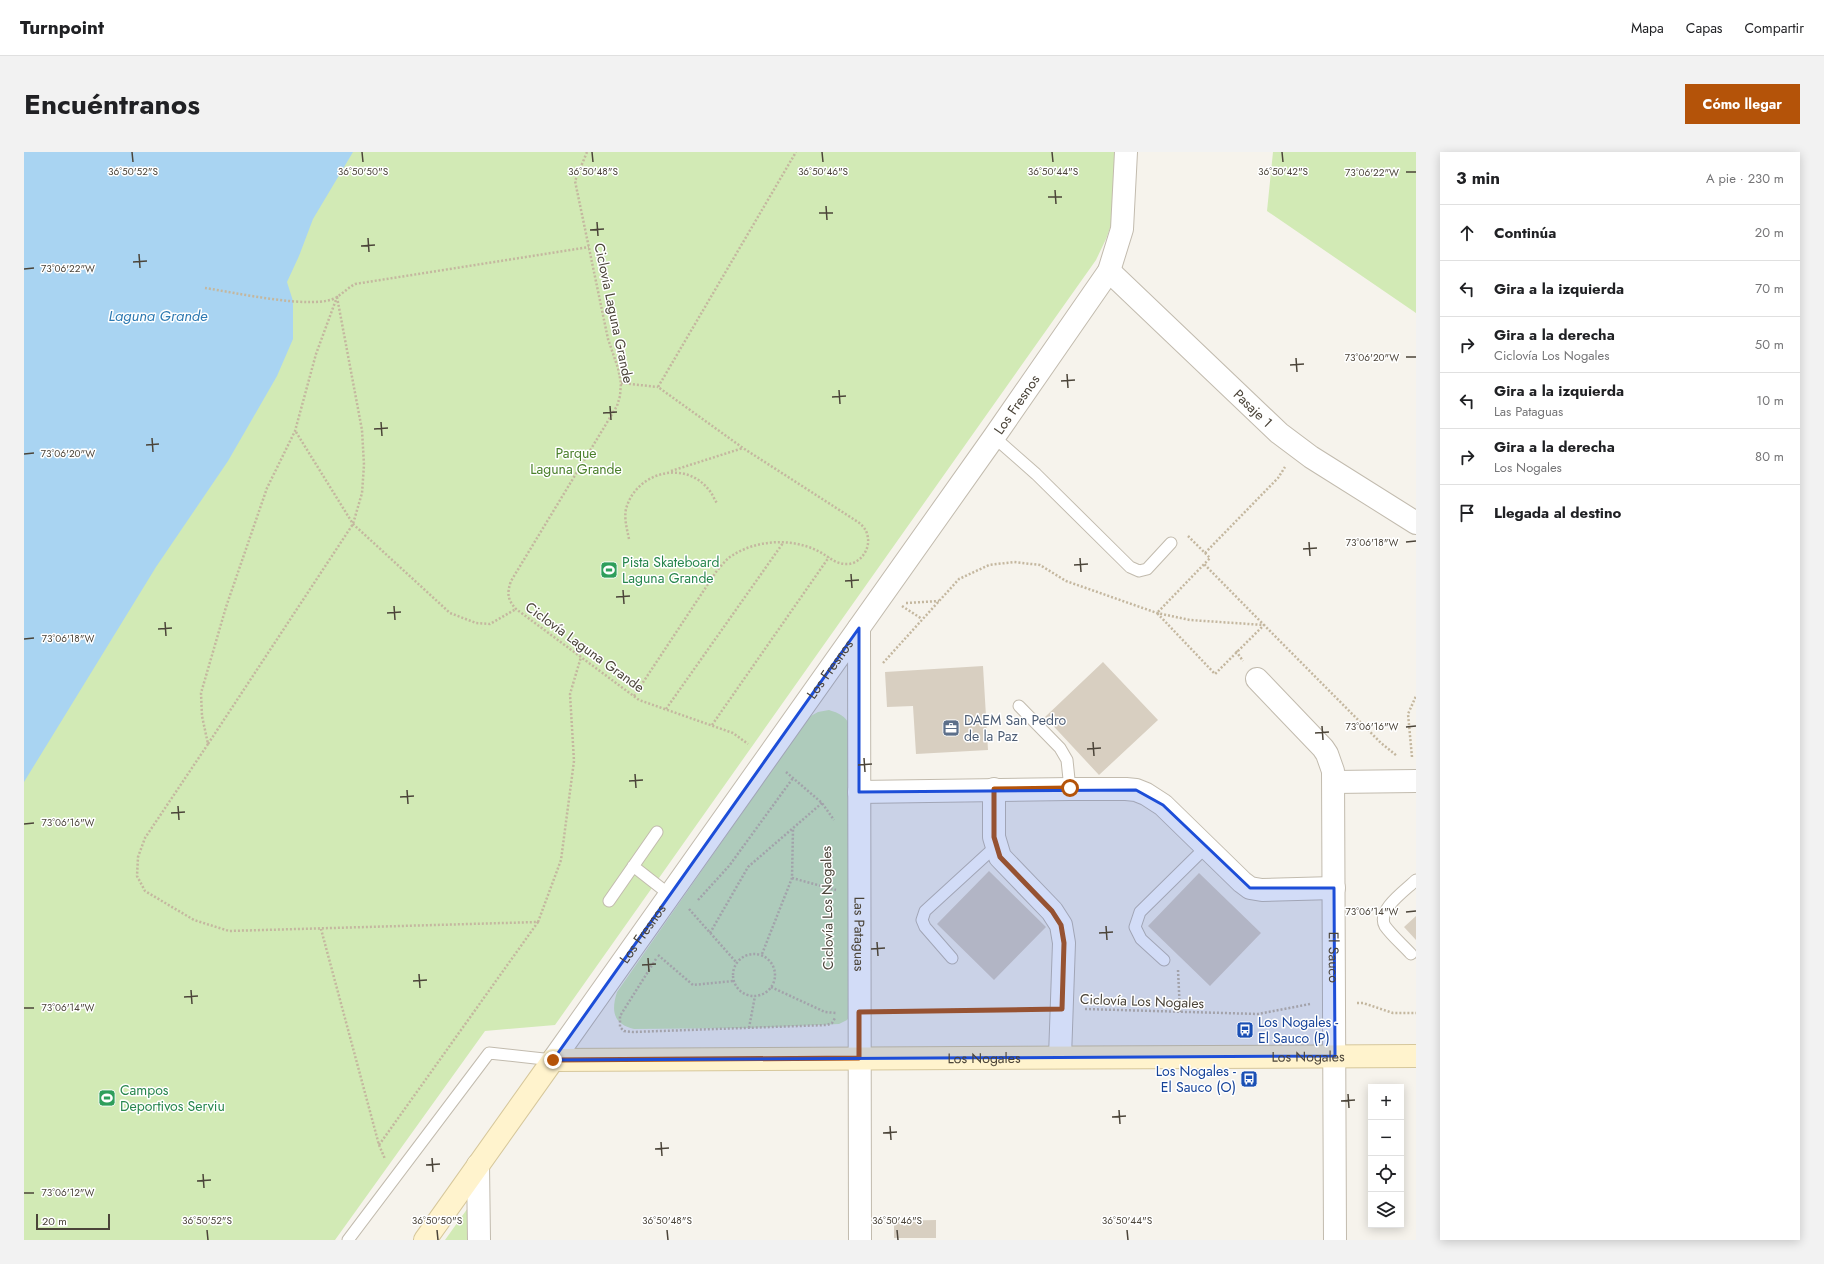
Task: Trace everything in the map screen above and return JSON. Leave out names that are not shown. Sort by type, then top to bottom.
[{"type":"street","name":"Los Fresnos","points":[[425,1240],[994,437],[1109,271],[1122,229],[1126,152]]},
{"type":"street","name":"Pasaje 1","points":[[1109,271],[1279,433],[1297,447],[1416,523]]},
{"type":"street","name":"Las Pataguas","points":[[859,628],[860,1240]]},
{"type":"street","name":"El Sauco","points":[[1257,679],[1323,748],[1330,762],[1334,782],[1335,1240]]},
{"type":"street","points":[[1334,782],[1414,775]]},
{"type":"street","points":[[859,792],[1070,788],[1126,789],[1146,794],[1163,805],[1250,888],[1262,890],[1334,888]]},
{"type":"street","points":[[994,789],[994,837],[1000,857],[1052,911],[1061,925],[1064,943],[1060,1057]]},
{"type":"street","name":"Los Nogales","points":[[553,1060],[1416,1056]]},
{"type":"street","points":[[478,1165],[479,1240]]},
{"type":"lane","points":[[994,437],[1036,474],[1130,567],[1139,572],[1148,568],[1171,543]]},
{"type":"lane","points":[[1019,706],[1060,748],[1067,760],[1070,788]]},
{"type":"lane","points":[[609,901],[657,832]]},
{"type":"lane","points":[[952,958],[925,927],[922,920],[925,911],[996,846]]},
{"type":"lane","points":[[1164,960],[1141,939],[1135,927],[1140,912],[1206,847]]},
{"type":"lane","points":[[633,866],[670,895]]},
{"type":"lane","points":[[1411,954],[1385,925],[1383,916],[1386,908],[1416,880]]},
{"type":"lane","points":[[348,1240],[489,1053],[553,1060]]},
{"type":"path","name":"Ciclovía Laguna Grande","points":[[587,152],[575,181],[608,339],[618,368],[621,383],[620,396],[617,406],[511,581],[508,592],[509,602],[516,609],[639,700],[733,733],[767,758]]},
{"type":"path","points":[[658,388],[796,152]]},
{"type":"path","points":[[208,744],[202,716],[201,693],[226,607],[267,488],[296,432],[316,354],[337,297],[344,290],[355,284],[589,247]]},
{"type":"path","points":[[205,288],[315,303],[337,297]]},
{"type":"path","points":[[337,297],[362,430],[364,458],[362,493],[353,524],[145,838],[138,857],[137,876],[145,891],[194,920],[229,931],[538,922]]},
{"type":"path","points":[[621,383],[658,388],[743,448],[858,522],[867,534],[867,550],[857,562],[849,564],[836,562],[817,550],[804,545],[783,542],[768,543],[749,548],[732,555],[723,563],[634,696]]},
{"type":"path","points":[[296,432],[353,524],[450,613],[476,624],[490,624],[516,609]]},
{"type":"path","points":[[1205,553],[1278,478],[1297,447]]},
{"type":"path","points":[[629,539],[625,524],[626,510],[632,495],[641,484],[654,475],[669,472],[743,448]]},
{"type":"path","points":[[669,472],[684,473],[698,480],[709,490],[717,503]]},
{"type":"path","points":[[1157,613],[1210,558],[1183,530],[1171,543]]},
{"type":"path","points":[[666,709],[783,542]]},
{"type":"path","points":[[712,725],[829,557]]},
{"type":"path","points":[[882,664],[960,579],[990,565],[1014,562],[1040,565],[1066,581],[1157,613],[1190,620],[1264,625]]},
{"type":"path","points":[[1204,564],[1414,775]]},
{"type":"path","points":[[899,604],[939,601]]},
{"type":"path","points":[[1157,613],[1215,674],[1264,625]]},
{"type":"path","points":[[321,929],[378,1145],[538,922],[561,860],[574,761],[570,694],[581,657]]},
{"type":"path","points":[[1414,775],[1408,714],[1416,696]]},
{"type":"path","points":[[767,758],[822,803],[836,824]]},
{"type":"path","points":[[685,916],[689,909],[729,866],[793,778]]},
{"type":"path","points":[[710,933],[748,867],[822,803]]},
{"type":"path","points":[[762,954],[792,878],[794,828]]},
{"type":"path","points":[[792,878],[837,890]]},
{"type":"path","name":"Ciclovía Los Nogales","points":[[837,883],[837,898]]},
{"type":"path","points":[[689,909],[736,962]]},
{"type":"path","points":[[663,949],[620,1016],[620,1027],[624,1031],[633,1032],[827,1025],[832,1023],[839,1013],[825,1012],[772,987]]},
{"type":"path","points":[[752,953],[762,954],[770,960],[774,968],[775,978],[772,987],[764,994],[755,996],[746,995],[738,989],[733,981],[732,971],[736,962],[743,956],[752,953]]},
{"type":"path","points":[[658,955],[693,985],[733,981]]},
{"type":"path","points":[[1164,960],[1173,957],[1178,962],[1180,1012]]},
{"type":"path","points":[[749,1028],[755,996]]},
{"type":"path","name":"Ciclovía Los Nogales","points":[[859,1012],[1062,1009],[1258,1014],[1306,1004],[1363,1002],[1393,1013],[1416,1013]]},
{"type":"path","points":[[883,1003],[883,1011]]},
{"type":"highlighted area","points":[[859,628],[859,792],[1136,790],[1163,805],[1250,888],[1334,888],[1335,1056],[553,1060]]},
{"type":"green space","name":"Parque Laguna Grande","points":[[24,152],[1119,152],[1113,220],[1096,260],[555,1025],[485,1031],[335,1240],[24,1240]]},
{"type":"green space","points":[[1273,152],[1416,152],[1416,313],[1267,211]]},
{"type":"green space","points":[[829,710],[841,715],[850,725],[850,1016],[847,1020],[839,1024],[749,1028],[634,1029],[622,1024],[615,1016],[614,1011],[617,992],[809,717],[818,712]]},
{"type":"green space","points":[[475,1198],[475,1240],[445,1240]]},
{"type":"water","name":"Laguna Grande","points":[[24,152],[353,152],[313,219],[287,282],[293,301],[293,339],[277,376],[228,461],[156,567],[24,782]]},
{"type":"building","points":[[1103,662],[1158,720],[1099,775],[1045,717]]},
{"type":"building","name":"DAEM San Pedro de la Paz","points":[[983,666],[988,750],[916,754],[913,706],[887,707],[885,672]]},
{"type":"building","points":[[989,871],[1046,927],[994,980],[937,924]]},
{"type":"building","points":[[1199,873],[1261,933],[1210,986],[1148,926]]},
{"type":"building","points":[[1416,916],[1416,940],[1404,927]]},
{"type":"building","points":[[936,1220],[936,1238],[894,1238],[894,1221]]},
{"type":"place","name":"Pista Skateboard Laguna Grande","points":[[609,570]]},
{"type":"place","name":"DAEM San Pedro de la Paz","points":[[951,728]]},
{"type":"place","name":"Los Nogales - El Sauco (P)","points":[[1245,1030]]},
{"type":"place","name":"Los Nogales - El Sauco (O)","points":[[1249,1079]]},
{"type":"place","name":"Campos Deportivos Serviu","points":[[107,1098]]},
{"type":"route","points":[[553,1060],[859,1058],[859,1012],[1062,1009],[1064,943],[1061,925],[1052,911],[1000,857],[994,837],[994,789],[1070,788]]}]
